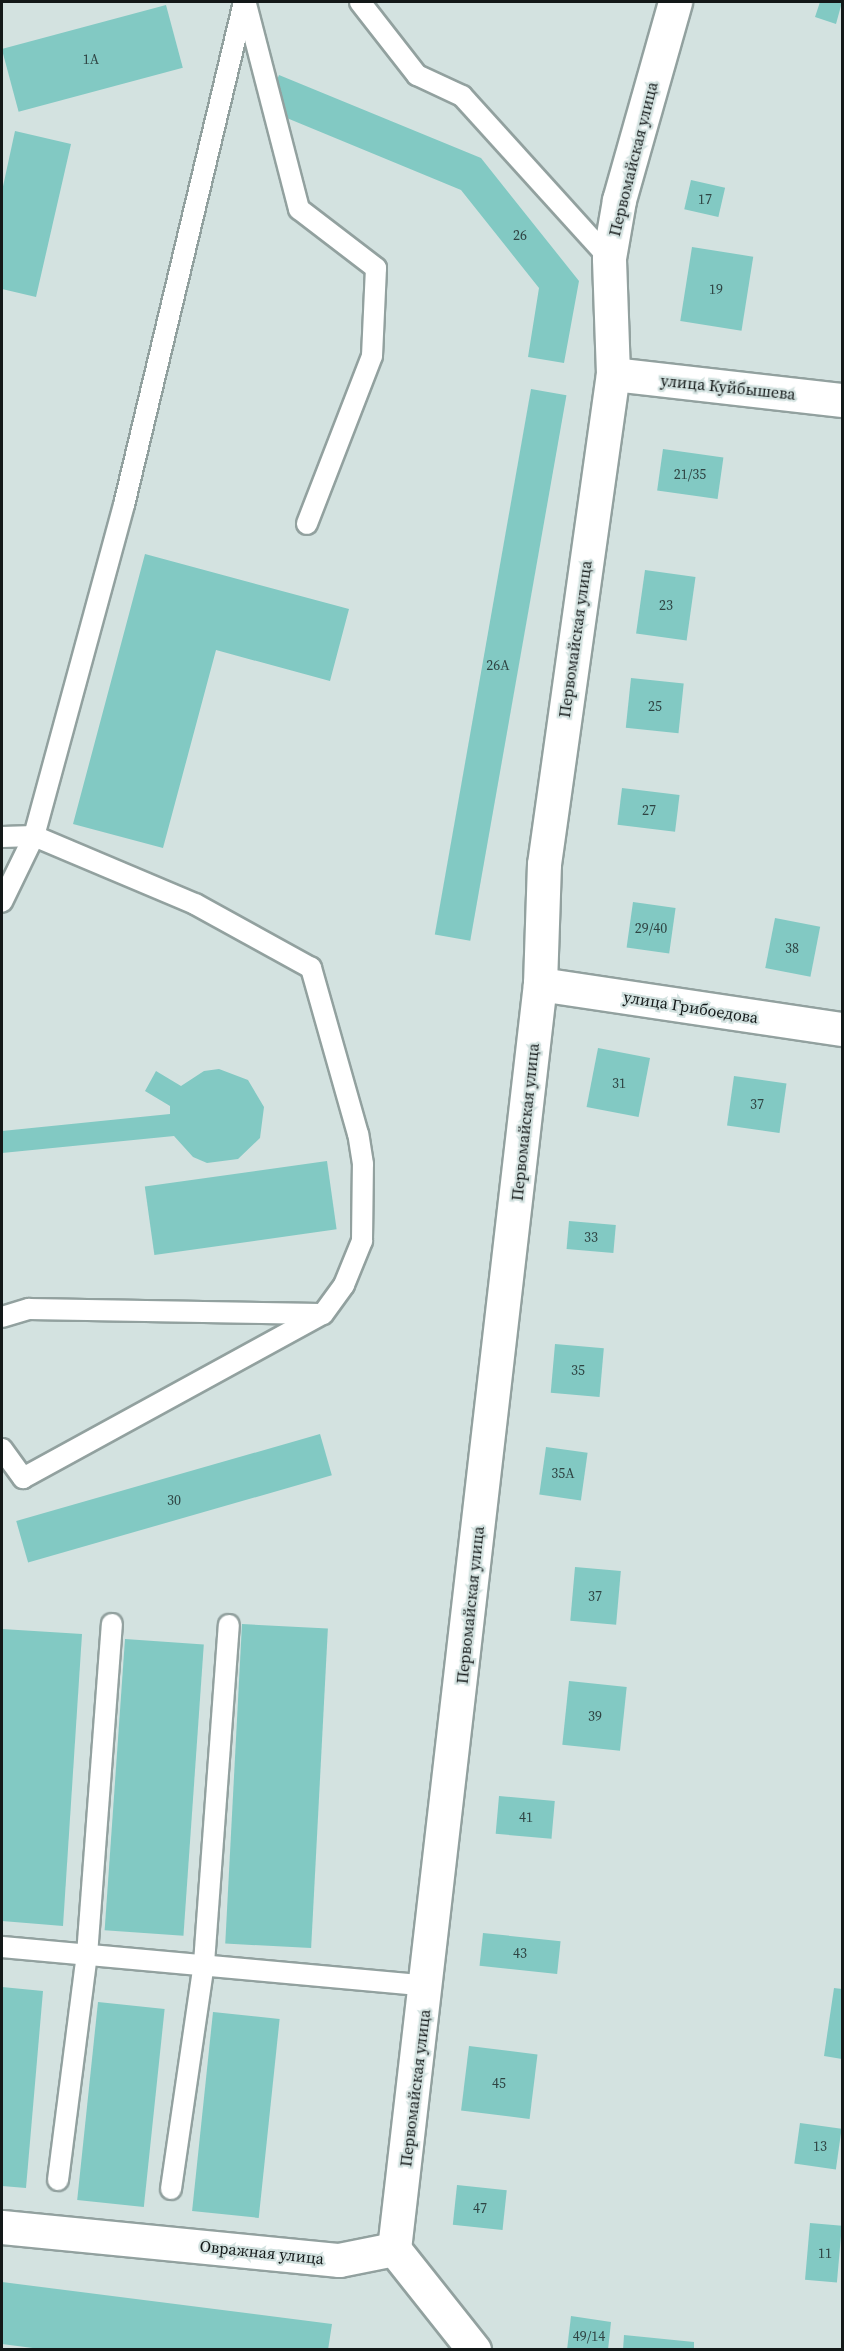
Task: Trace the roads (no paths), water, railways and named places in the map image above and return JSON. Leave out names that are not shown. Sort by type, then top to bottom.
[{"type":"street","name":"Первомайская улица","points":[[394,2249],[428,1986],[540,984],[544,864],[613,374],[609,258],[619,200],[675,2]]},
{"type":"street","name":"улица Куйбышева","points":[[613,374],[843,400]]},
{"type":"street","name":"улица Грибоедова","points":[[540,984],[843,1029]]},
{"type":"street","name":"Овражная улица","points":[[2,2227],[339,2260],[394,2249]]},
{"type":"street","points":[[394,2249],[474,2349]]},
{"type":"lane","points":[[245,2],[299,209],[376,268],[372,356],[307,524]]},
{"type":"lane","points":[[2,902],[34,836],[124,505],[245,2]]},
{"type":"lane","points":[[360,2],[417,75],[462,96],[609,258]]},
{"type":"lane","points":[[2,837],[34,836],[195,904],[311,968],[350,1100],[365,1197],[355,1264],[323,1314],[23,1478],[2,1449]]},
{"type":"lane","points":[[2,1317],[29,1310],[323,1314]]},
{"type":"lane","points":[[58,2180],[87,1955],[112,1624]]},
{"type":"lane","points":[[171,2189],[204,1963],[228,1625]]},
{"type":"lane","points":[[2,1947],[204,1963],[428,1986]]}]
